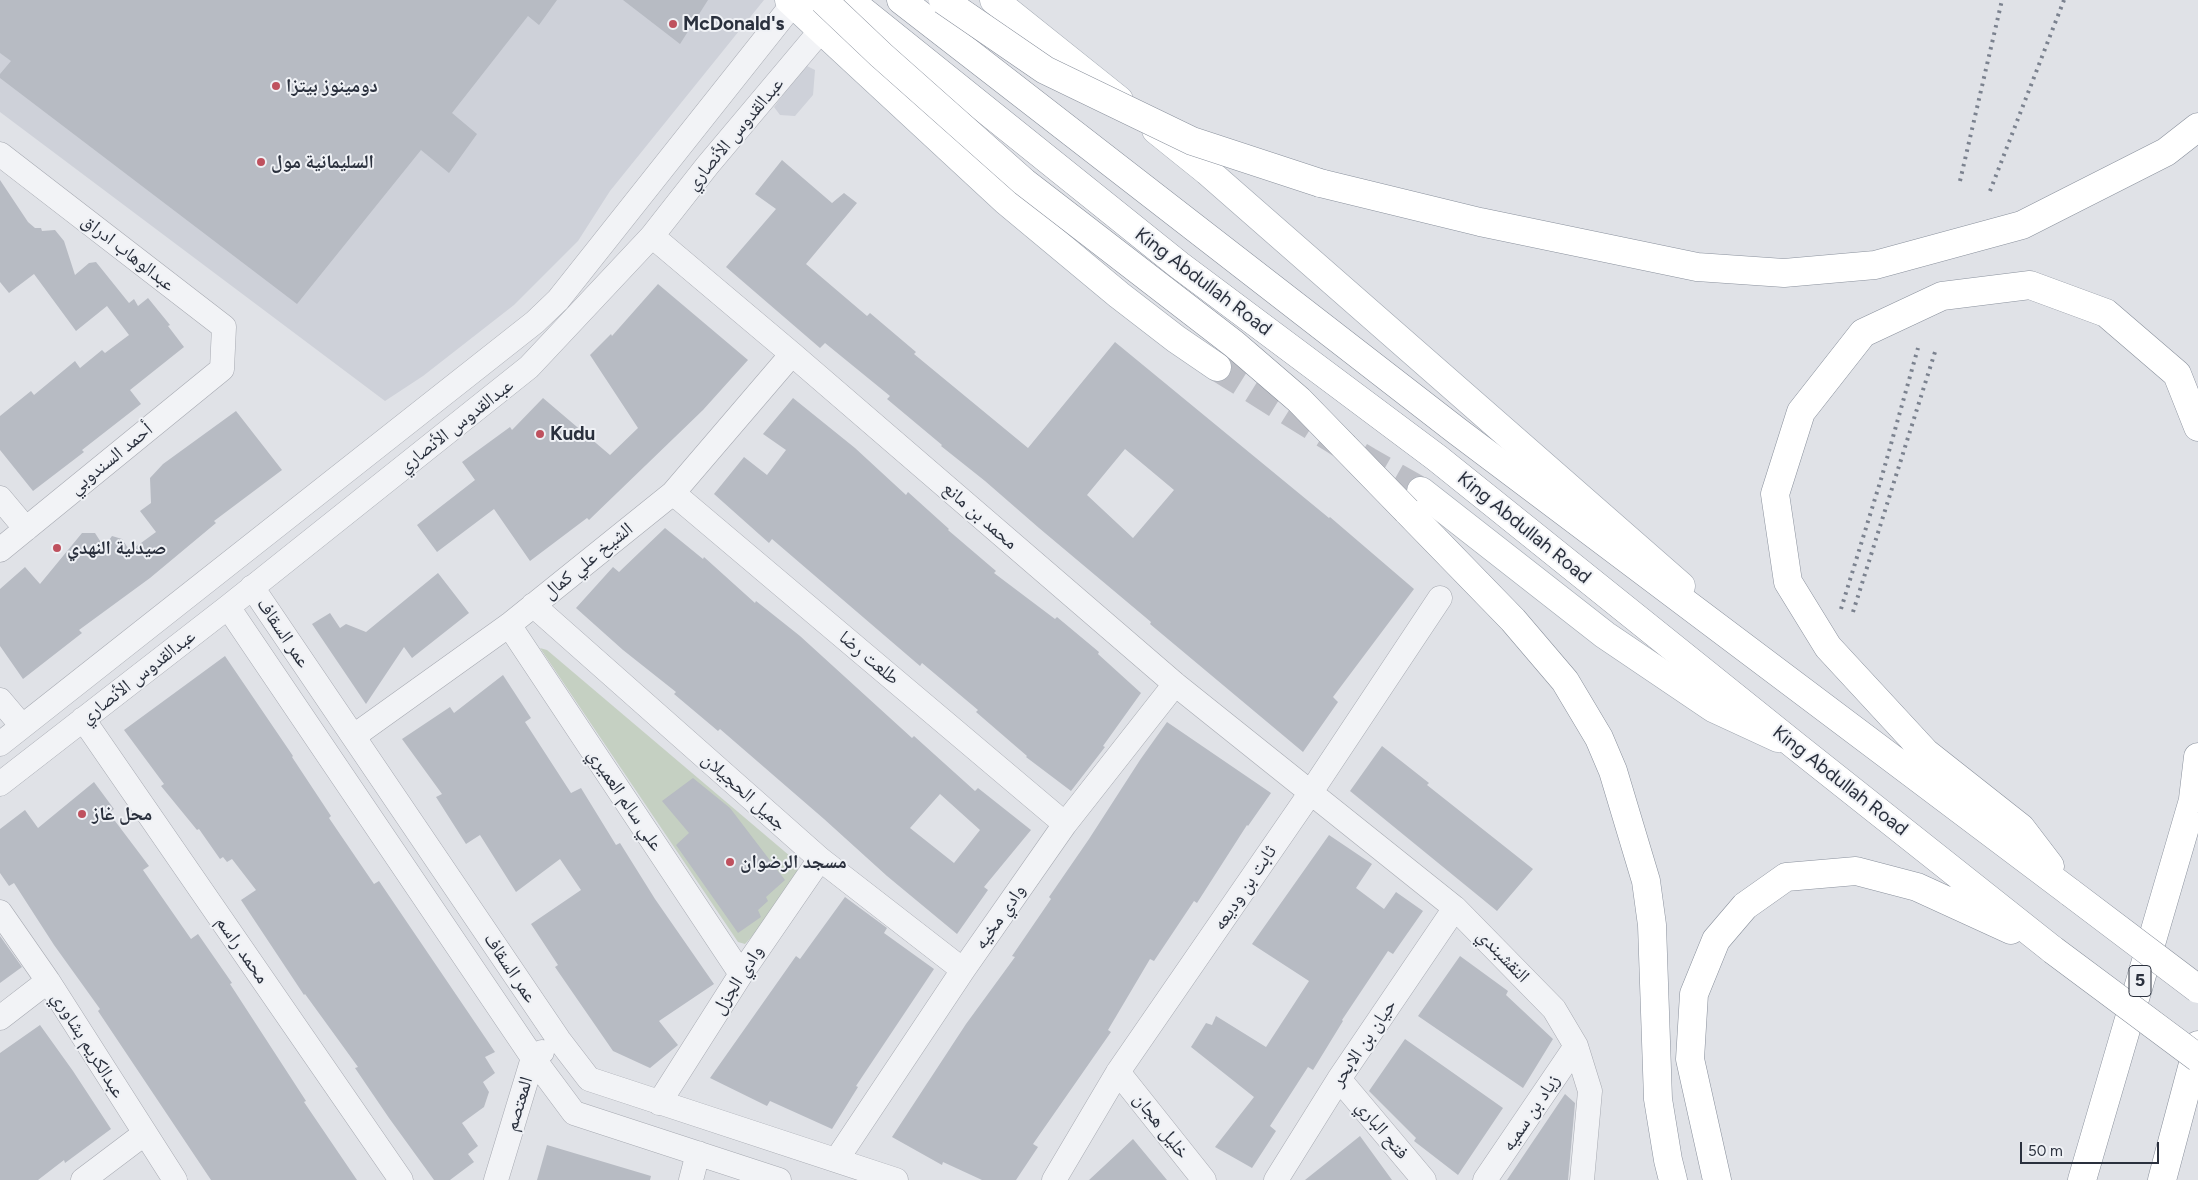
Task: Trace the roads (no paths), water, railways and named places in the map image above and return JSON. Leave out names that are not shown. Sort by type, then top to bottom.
[{"type":"main road","points":[[823,0],[881,55],[1024,182],[1234,344],[1414,501],[1713,708],[1797,747]]},
{"type":"main road","name":"King Abdullah Road","points":[[848,0],[1178,265],[1437,458],[2053,950],[2198,1058]]},
{"type":"main road","name":"King Abdullah Road","points":[[901,0],[1456,431],[2198,989]]},
{"type":"main road","points":[[943,0],[1045,70],[1192,141],[1320,183],[1480,222],[1697,267],[1784,273],[1875,265],[2022,225],[2166,152],[2198,127]]},
{"type":"main road","points":[[994,0],[1207,171],[1785,677]]},
{"type":"main road","points":[[793,1],[1006,201],[1119,295],[1176,339],[1217,367]]},
{"type":"main road","points":[[2071,893],[2021,828],[1926,753],[1828,647],[1788,582],[1775,494],[1801,412],[1863,333],[1942,296],[2030,285],[2106,313],[2177,374],[2198,427]]},
{"type":"main road","points":[[1414,501],[1565,681],[1599,738],[1613,770],[1646,880],[1652,924],[1658,1099],[1673,1180]]},
{"type":"main road","points":[[2196,791],[2198,757]]},
{"type":"main road","name":"5","points":[[2082,1180],[2196,791]]},
{"type":"main road","points":[[1717,1180],[1690,1059],[1694,994],[1716,940],[1745,906],[1786,877],[1856,871],[1917,886],[2053,950]]},
{"type":"main road","points":[[2162,1180],[2198,1045]]},
{"type":"main road","points":[[2068,1180],[2102,1111]]},
{"type":"main road","points":[[2167,1180],[2173,1142]]},
{"type":"street","name":"عبدالقدوس الأنصاري","points":[[0,784],[228,607],[529,368],[652,236],[707,166],[848,0]]},
{"type":"street","name":"عبدالقدوس الأنصاري","points":[[0,743],[535,322],[558,300],[793,1]]},
{"type":"street","name":"عبدالوهاب ادراق","points":[[0,154],[224,327],[222,369]]},
{"type":"street","name":"محمد بن مانع","points":[[652,236],[1175,684],[1311,792]]},
{"type":"street","name":"الشيخ علي كمال","points":[[354,736],[509,625],[673,493],[792,354]]},
{"type":"street","name":"أحمد السندوبي","points":[[0,550],[222,369]]},
{"type":"street","name":"طلعت رضا","points":[[673,493],[1065,824]]},
{"type":"street","points":[[0,498],[26,528]]},
{"type":"street","name":"عمر السقاف","points":[[252,587],[559,1040],[588,1079],[837,1159],[896,1180]]},
{"type":"street","name":"ثابت بن وديعه","points":[[1054,1180],[1118,1072],[1311,792],[1440,598]]},
{"type":"street","name":"جميل الحجيلان","points":[[533,605],[820,859],[963,970]]},
{"type":"street","name":"عمر السقاف","points":[[228,607],[533,1058],[574,1113],[780,1180]]},
{"type":"street","name":"علي سالم العميري","points":[[509,625],[741,974]]},
{"type":"street","name":"وادي مخيه","points":[[837,1159],[963,970],[1065,824],[1175,684]]},
{"type":"street","points":[[0,700],[22,726]]},
{"type":"street","name":"محمد راسم","points":[[83,719],[401,1180]]},
{"type":"street","name":"النقشبندي","points":[[1311,792],[1456,908],[1554,1009],[1576,1046],[1590,1091],[1582,1180]]},
{"type":"street","name":"وادي الجزل","points":[[659,1102],[741,974],[820,859]]},
{"type":"street","name":"حيان بن الابحر","points":[[1276,1180],[1339,1079],[1456,908]]},
{"type":"street","name":"عبدالكريم بشاوري","points":[[0,912],[48,981],[175,1180]]},
{"type":"street","points":[[0,1018],[48,981]]},
{"type":"street","name":"المعتصم","points":[[496,1180],[533,1058],[559,1040]]},
{"type":"street","name":"زياد بن سميه","points":[[1486,1180],[1576,1046]]},
{"type":"street","name":"خليل هجان","points":[[1118,1072],[1204,1180]]},
{"type":"street","name":"فتح الباري","points":[[1339,1079],[1424,1180]]},
{"type":"street","points":[[83,1180],[144,1134]]},
{"type":"street","points":[[691,1180],[698,1153]]},
{"type":"tunnel","points":[[1217,367],[1368,461],[1421,491]]},
{"type":"railway","points":[[1960,181],[2002,0]]},
{"type":"railway","points":[[1990,191],[2064,0]]},
{"type":"railway","points":[[1841,609],[1882,476],[1918,348]]},
{"type":"railway","points":[[1853,612],[1935,352]]},
{"type":"place","name":"McDonald's","points":[[673,24]]},
{"type":"place","name":"دومينوز بيتزا","points":[[276,86]]},
{"type":"place","name":"السليمانية مول","points":[[261,162]]},
{"type":"place","name":"Kudu","points":[[540,434]]},
{"type":"place","name":"صيدلية النهدي","points":[[57,548]]},
{"type":"place","name":"محل غاز","points":[[82,814]]},
{"type":"place","name":"مسجد الرضوان","points":[[730,862]]}]
